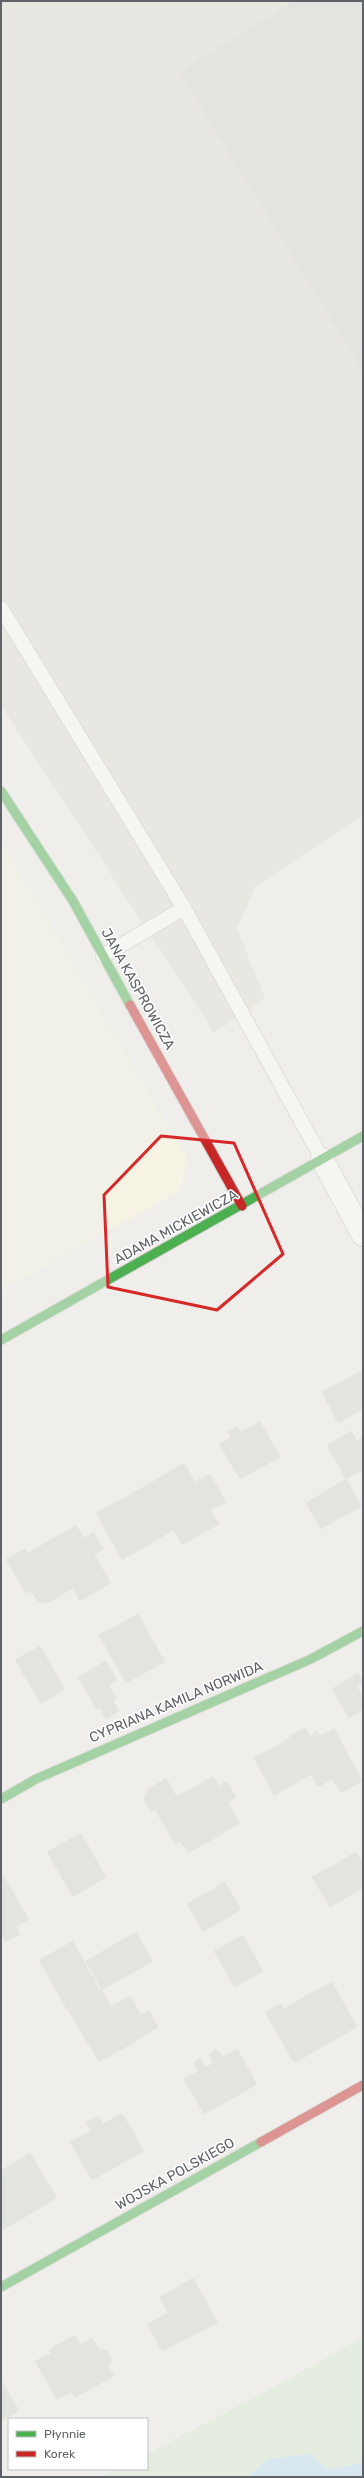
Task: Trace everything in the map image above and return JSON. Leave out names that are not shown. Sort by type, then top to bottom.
[{"type":"street","name":"JANA KASPROWICZA","points":[[1,791],[73,901],[242,1206]]},
{"type":"street","name":"ADAMA MICKIEWICZA","points":[[1,1340],[242,1206],[363,1136]]},
{"type":"street","points":[[322,1159],[363,1235]]},
{"type":"street","name":"CYPRIANA KAMILA NORWIDA","points":[[1,1799],[36,1779],[311,1659],[363,1631]]},
{"type":"street","name":"WOJSKA POLSKIEGO","points":[[1,2287],[363,2085]]},
{"type":"lane","points":[[1,608],[184,908],[322,1159]]},
{"type":"lane","points":[[103,956],[184,908]]},
{"type":"highlighted area","points":[[161,1136],[234,1143],[283,1254],[217,1310],[108,1287],[104,1195]]},
{"type":"shaded area","points":[[1,1],[363,1],[363,816],[255,887],[237,929],[265,999],[214,1033],[1,705]]},
{"type":"shaded area","points":[[1,841],[187,1159],[181,1190],[1,1291]]},
{"type":"green space","points":[[363,2337],[363,2462],[334,2469],[325,2468],[311,2454],[269,2459],[247,2477],[103,2477],[116,2470],[148,2470],[148,2453],[271,2389]]},
{"type":"water","points":[[311,2454],[325,2468],[334,2469],[363,2462],[363,2477],[247,2477],[268,2459]]},
{"type":"building","points":[[294,1],[363,1],[363,372],[179,72]]},
{"type":"building","points":[[363,1370],[363,1409],[338,1423],[322,1392]]},
{"type":"building","points":[[260,1421],[280,1457],[240,1479],[219,1444],[231,1437],[228,1431],[237,1426],[241,1432]]},
{"type":"building","points":[[351,1431],[357,1441],[363,1437],[363,1470],[346,1479],[327,1445]]},
{"type":"building","points":[[184,1463],[195,1482],[210,1474],[226,1502],[211,1510],[219,1524],[182,1545],[149,1484]]},
{"type":"building","points":[[346,1479],[362,1506],[321,1529],[306,1503]]},
{"type":"building","points":[[149,1484],[174,1530],[122,1560],[96,1513]]},
{"type":"building","points":[[76,1525],[84,1538],[94,1532],[103,1549],[94,1555],[111,1583],[80,1601],[47,1542]]},
{"type":"building","points":[[47,1542],[73,1588],[48,1603],[38,1602],[31,1591],[25,1593],[6,1559],[25,1549],[28,1553]]},
{"type":"building","points":[[138,1614],[165,1662],[126,1683],[99,1635]]},
{"type":"building","points":[[40,1646],[65,1689],[41,1704],[15,1660]]},
{"type":"building","points":[[106,1661],[117,1680],[109,1685],[117,1699],[113,1701],[119,1711],[106,1719],[100,1708],[97,1710],[78,1677]]},
{"type":"building","points":[[358,1673],[363,1682],[357,1686],[363,1697],[363,1710],[349,1718],[332,1689]]},
{"type":"building","points":[[305,1727],[310,1736],[317,1731],[320,1736],[334,1728],[362,1781],[341,1793],[332,1779],[318,1787],[289,1736]]},
{"type":"building","points":[[290,1738],[311,1774],[274,1796],[254,1758]]},
{"type":"building","points":[[213,1776],[219,1786],[227,1782],[236,1797],[228,1802],[240,1823],[215,1838],[187,1791]]},
{"type":"building","points":[[166,1778],[177,1797],[187,1791],[215,1838],[188,1853],[180,1841],[175,1844],[155,1810],[151,1812],[144,1799],[148,1789]]},
{"type":"building","points":[[81,1833],[106,1877],[73,1897],[47,1852]]},
{"type":"building","points":[[356,1852],[363,1863],[363,1888],[330,1907],[312,1877]]},
{"type":"building","points":[[1,1872],[29,1919],[16,1927],[20,1934],[6,1942],[1,1934]]},
{"type":"building","points":[[225,1882],[241,1910],[203,1932],[187,1904]]},
{"type":"building","points":[[136,1932],[153,1961],[102,1990],[86,1961]]},
{"type":"building","points":[[243,1935],[263,1971],[234,1987],[214,1951]]},
{"type":"building","points":[[73,1941],[100,1990],[67,2010],[39,1960]]},
{"type":"building","points":[[332,1982],[357,2027],[333,2041],[307,1995]]},
{"type":"building","points":[[102,1990],[133,2043],[99,2062],[68,2010]]},
{"type":"building","points":[[307,1995],[333,2041],[294,2063],[265,2012],[281,2003],[284,2009]]},
{"type":"building","points":[[130,1996],[141,2015],[149,2011],[158,2027],[133,2043],[111,2006]]},
{"type":"building","points":[[217,2049],[222,2057],[237,2049],[257,2084],[230,2100],[210,2065],[213,2062],[209,2054]]},
{"type":"building","points":[[200,2058],[205,2067],[210,2065],[230,2100],[204,2114],[184,2079],[198,2071],[193,2063]]},
{"type":"building","points":[[122,2113],[144,2151],[92,2180],[70,2142],[91,2131],[86,2122],[99,2116],[103,2124]]},
{"type":"building","points":[[30,2153],[57,2198],[30,2214],[4,2169]]},
{"type":"building","points":[[4,2169],[30,2214],[3,2230],[1,2227],[1,2170]]},
{"type":"building","points":[[193,2278],[218,2323],[162,2351],[147,2324],[168,2313],[159,2297]]},
{"type":"building","points":[[75,2335],[80,2345],[92,2338],[99,2349],[107,2351],[112,2359],[108,2365],[114,2376],[75,2397],[72,2392],[57,2400],[35,2361],[51,2353],[49,2350]]},
{"type":"building","points":[[1,2379],[19,2411],[1,2421]]},
{"type":"traffic: fast","points":[[1,791],[73,901],[130,1005]]},
{"type":"traffic: fast","points":[[1,1340],[363,1136]]},
{"type":"traffic: fast","points":[[1,1799],[36,1779],[311,1659],[363,1631]]},
{"type":"traffic: fast","points":[[1,2287],[261,2142]]},
{"type":"traffic: jam","points":[[130,1005],[242,1206]]},
{"type":"traffic: jam","points":[[261,2142],[363,2085]]}]
